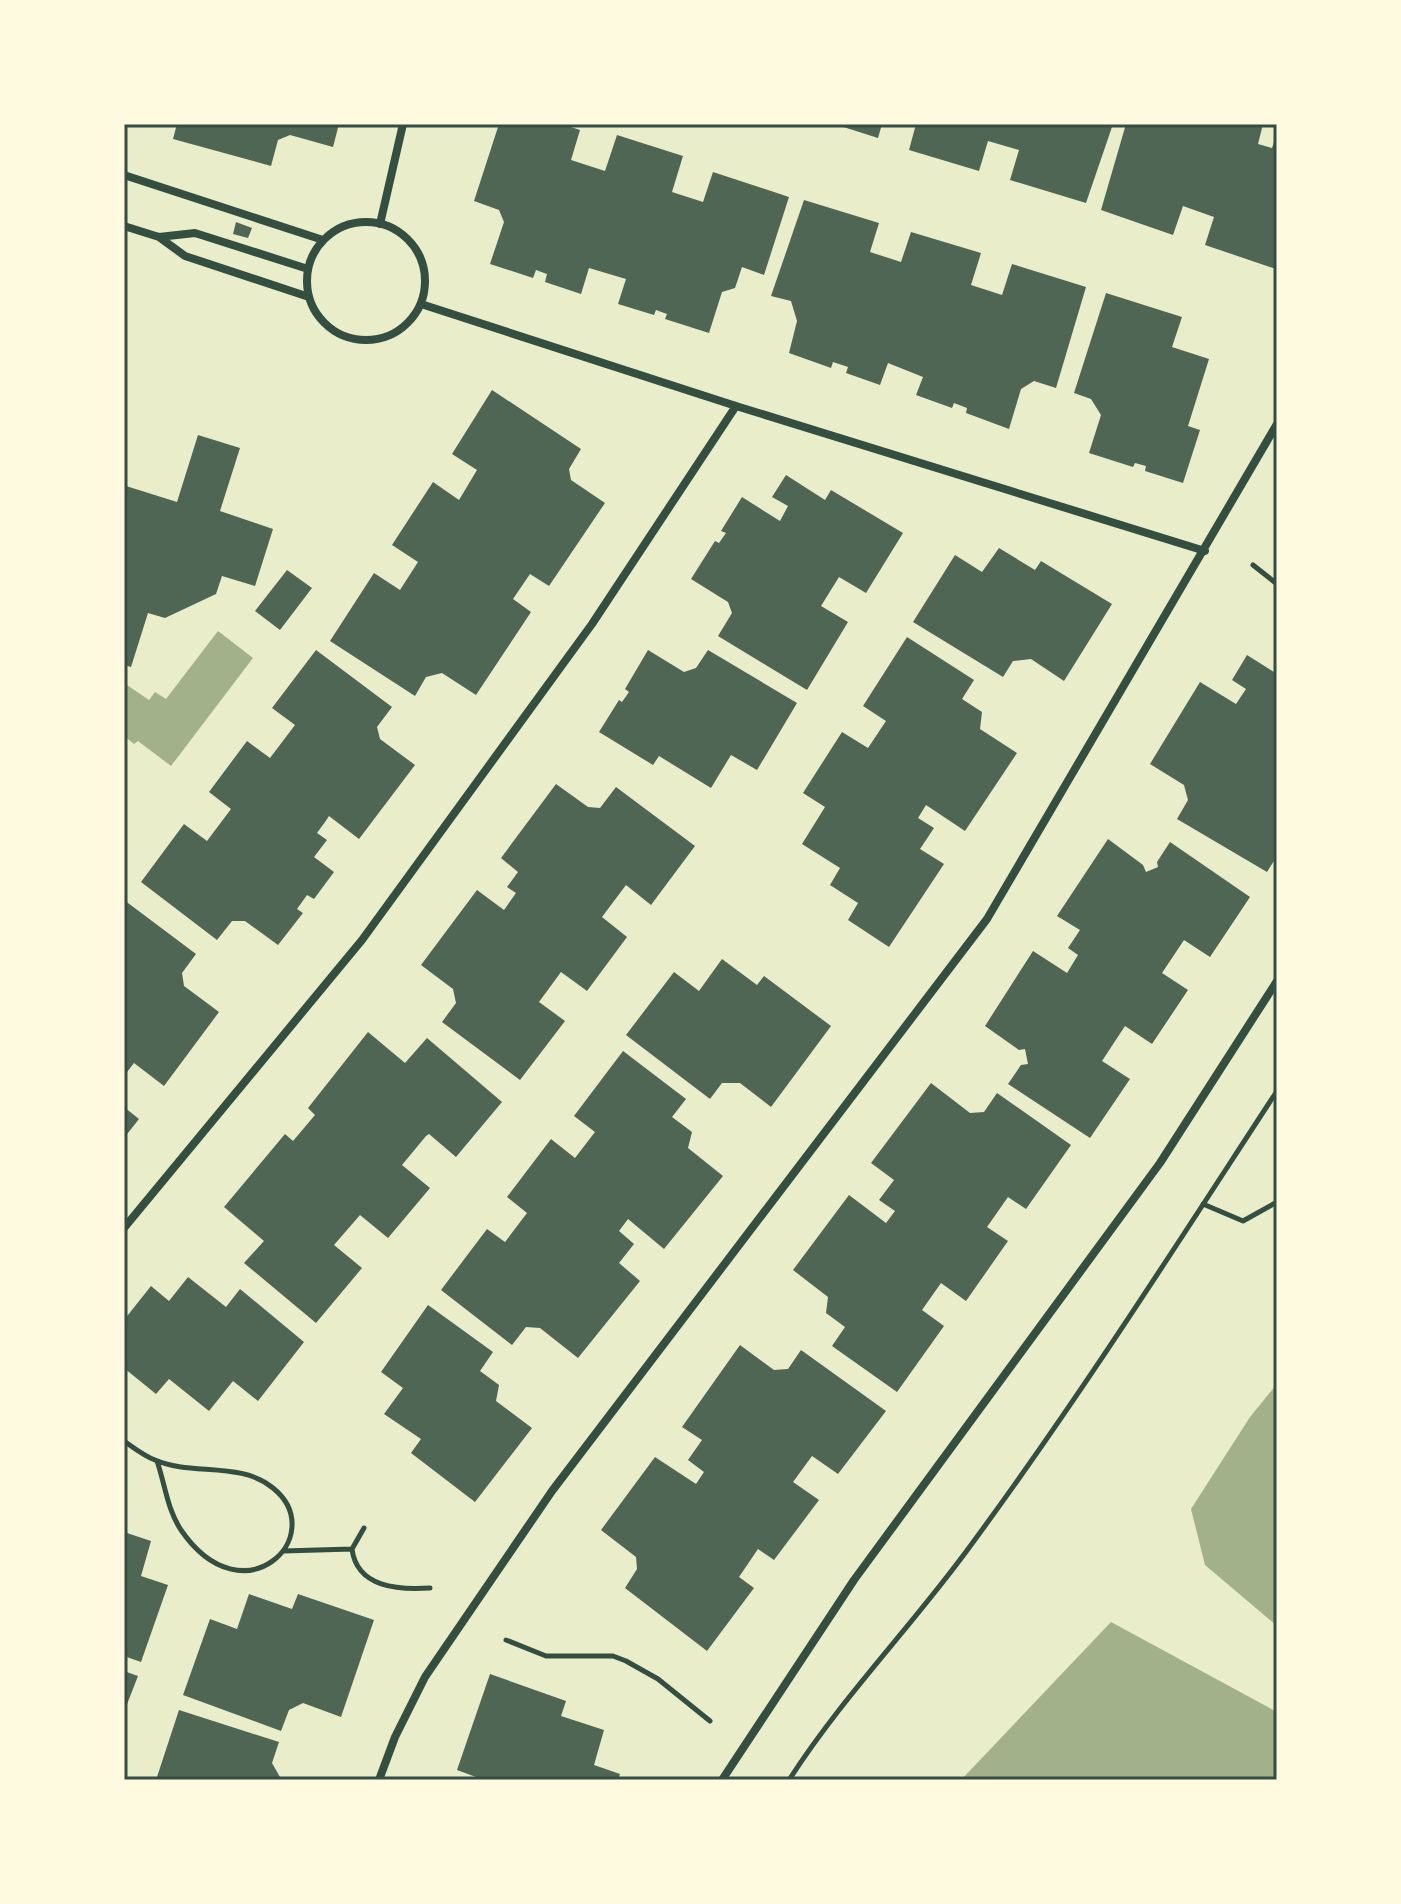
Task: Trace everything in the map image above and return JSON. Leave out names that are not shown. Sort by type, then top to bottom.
[{"type":"street","points":[[380,224],[403,124]]},
{"type":"street","points":[[124,175],[323,240]]},
{"type":"street","points":[[355,223],[380,224],[407,238],[418,252],[425,287],[421,304],[411,320],[395,333],[377,340],[358,340],[340,335],[325,324],[309,297],[308,269],[312,255],[323,240],[338,229],[355,223]]},
{"type":"street","points":[[124,226],[159,237],[185,256],[309,297]]},
{"type":"street","points":[[159,237],[195,233],[308,269]]},
{"type":"street","points":[[421,304],[736,406],[1205,551]]},
{"type":"street","points":[[124,1228],[362,940],[592,624],[736,406]]},
{"type":"street","points":[[379,1780],[395,1737],[425,1677],[552,1491],[987,919],[1277,424]]},
{"type":"street","points":[[722,1780],[854,1580],[1160,1163],[1277,981]]},
{"type":"path","points":[[1253,565],[1277,584]]},
{"type":"path","points":[[789,1780],[837,1710],[906,1631],[972,1544],[1277,1091]]},
{"type":"path","points":[[1203,1204],[1243,1221],[1277,1202]]},
{"type":"path","points":[[124,1441],[157,1461],[244,1475],[272,1487],[282,1495],[291,1517],[291,1529],[283,1551],[271,1565],[247,1571],[219,1566],[205,1557],[180,1528],[171,1510],[157,1461]]},
{"type":"path","points":[[364,1528],[352,1549],[356,1564],[372,1580],[395,1590],[430,1588]]},
{"type":"path","points":[[283,1551],[352,1549]]},
{"type":"path","points":[[506,1640],[546,1656],[613,1656],[626,1661],[658,1679],[710,1721]]},
{"type":"shaded area","points":[[218,631],[253,658],[171,766],[138,741],[134,744],[124,736],[124,683],[149,700],[155,692],[166,699]]},
{"type":"shaded area","points":[[1277,1384],[1277,1626],[1205,1565],[1191,1509],[1250,1417]]},
{"type":"shaded area","points":[[1111,1622],[1277,1712],[1277,1780],[961,1780]]},
{"type":"building","points":[[177,124],[339,124],[333,147],[290,135],[278,140],[271,166],[173,139]]},
{"type":"building","points":[[499,124],[562,124],[580,130],[571,160],[605,171],[617,135],[683,156],[672,192],[703,202],[713,172],[789,197],[764,275],[742,267],[735,288],[722,292],[709,333],[665,319],[667,314],[656,310],[654,315],[618,304],[626,279],[589,268],[581,294],[545,282],[547,274],[536,270],[533,278],[490,264],[504,222],[499,210],[474,201]]},
{"type":"building","points":[[834,124],[882,124],[878,138]]},
{"type":"building","points":[[916,124],[1113,124],[1086,203],[1010,180],[1019,150],[988,141],[979,171],[909,150]]},
{"type":"building","points":[[1126,124],[1263,124],[1258,144],[1272,148],[1277,133],[1276,269],[1205,245],[1214,217],[1183,206],[1173,235],[1101,210]]},
{"type":"building","points":[[804,200],[879,223],[870,252],[901,262],[911,232],[981,253],[971,285],[1002,295],[1012,264],[1086,287],[1056,388],[1034,381],[1021,389],[1009,429],[966,413],[967,408],[954,403],[952,408],[916,395],[923,377],[888,363],[880,385],[846,373],[848,367],[833,362],[831,368],[789,353],[797,321],[791,301],[771,296]]},
{"type":"building","points":[[236,222],[252,228],[248,238],[233,234]]},
{"type":"building","points":[[1106,293],[1182,317],[1172,347],[1209,359],[1188,426],[1200,430],[1183,483],[1145,471],[1146,466],[1135,463],[1133,467],[1089,453],[1101,415],[1091,399],[1074,393]]},
{"type":"building","points":[[492,390],[581,449],[569,469],[571,480],[605,503],[549,586],[530,574],[513,599],[531,612],[476,695],[442,673],[426,677],[415,696],[330,641],[374,573],[400,590],[418,562],[392,545],[433,482],[459,500],[477,470],[452,454]]},
{"type":"building","points":[[198,435],[240,448],[220,511],[273,529],[255,586],[222,576],[216,594],[165,618],[148,613],[131,667],[124,665],[126,486],[177,502]]},
{"type":"building","points":[[786,475],[825,500],[831,490],[903,533],[866,593],[839,577],[821,606],[848,622],[807,690],[718,636],[732,613],[728,602],[691,579],[715,541],[719,543],[726,533],[721,531],[742,497],[780,521],[788,506],[772,497]]},
{"type":"building","points":[[999,548],[1035,570],[1041,561],[1112,604],[1064,681],[1031,659],[1013,661],[1003,677],[913,622],[955,555],[982,572]]},
{"type":"building","points":[[287,570],[312,588],[280,630],[255,611]]},
{"type":"building","points":[[907,637],[974,680],[962,699],[982,712],[980,729],[1017,753],[965,831],[926,805],[918,818],[934,828],[920,849],[944,864],[889,947],[848,920],[858,903],[830,885],[840,868],[802,844],[825,807],[803,793],[842,732],[868,748],[886,721],[863,706]]},
{"type":"building","points":[[316,650],[392,707],[377,727],[380,739],[415,765],[359,839],[329,816],[317,833],[327,840],[314,857],[334,872],[314,899],[307,895],[297,909],[303,913],[278,945],[245,921],[232,921],[217,940],[141,882],[184,824],[207,841],[231,809],[209,792],[247,741],[270,758],[295,725],[272,708]]},
{"type":"building","points":[[648,650],[684,672],[696,668],[708,650],[797,703],[757,770],[731,755],[711,788],[659,756],[653,765],[599,732],[619,700],[622,702],[629,692],[625,689]]},
{"type":"building","points":[[1247,655],[1277,674],[1277,856],[1267,872],[1177,819],[1188,800],[1184,785],[1150,764],[1200,682],[1236,704],[1246,689],[1232,680]]},
{"type":"building","points":[[556,784],[588,807],[600,808],[616,787],[695,846],[651,905],[626,885],[602,917],[627,937],[587,991],[561,972],[539,1002],[565,1021],[520,1080],[442,1022],[456,1003],[453,989],[421,965],[477,890],[504,910],[516,893],[507,887],[518,872],[501,858]]},
{"type":"building","points":[[1108,839],[1143,865],[1146,872],[1158,867],[1157,862],[1170,842],[1250,897],[1210,957],[1184,940],[1162,973],[1188,990],[1152,1044],[1125,1026],[1102,1061],[1130,1079],[1090,1138],[1008,1084],[1021,1065],[1028,1064],[1025,1049],[1019,1050],[985,1026],[1033,951],[1067,973],[1078,955],[1068,948],[1080,930],[1057,916]]},
{"type":"building","points":[[124,900],[196,954],[182,973],[184,986],[219,1012],[164,1086],[134,1063],[124,1076]]},
{"type":"building","points":[[722,959],[757,985],[764,976],[831,1026],[771,1107],[740,1083],[722,1083],[710,1099],[626,1035],[674,972],[699,991]]},
{"type":"building","points":[[368,1032],[405,1063],[427,1038],[502,1102],[456,1157],[429,1134],[426,1136],[402,1165],[430,1188],[388,1238],[360,1215],[334,1245],[362,1268],[316,1323],[244,1263],[264,1241],[224,1207],[285,1134],[293,1141],[315,1115],[308,1108]]},
{"type":"building","points":[[623,1051],[686,1099],[672,1117],[692,1132],[688,1148],[723,1176],[664,1249],[628,1219],[619,1231],[634,1244],[619,1263],[640,1281],[578,1358],[540,1328],[526,1327],[512,1345],[441,1290],[487,1229],[505,1242],[527,1213],[507,1197],[551,1139],[575,1158],[595,1132],[574,1116]]},
{"type":"building","points":[[931,1083],[970,1113],[984,1112],[997,1093],[1071,1145],[1026,1209],[1008,1197],[987,1227],[1008,1241],[966,1301],[941,1283],[922,1310],[944,1326],[897,1392],[832,1346],[845,1327],[826,1313],[828,1297],[793,1270],[849,1195],[886,1223],[895,1211],[879,1200],[894,1180],[871,1163]]},
{"type":"building","points":[[124,1107],[139,1119],[124,1138]]},
{"type":"building","points":[[188,1277],[226,1307],[240,1289],[304,1342],[258,1401],[233,1381],[209,1411],[169,1379],[156,1394],[124,1368],[124,1320],[151,1286],[169,1301]]},
{"type":"building","points":[[428,1305],[493,1352],[480,1371],[499,1385],[496,1401],[532,1428],[475,1502],[411,1453],[421,1439],[384,1414],[403,1388],[381,1372]]},
{"type":"building","points":[[740,1345],[774,1370],[788,1369],[801,1350],[886,1411],[838,1474],[812,1456],[793,1482],[819,1500],[774,1560],[758,1549],[739,1577],[754,1588],[707,1651],[625,1588],[637,1569],[636,1557],[601,1530],[655,1457],[696,1484],[704,1472],[688,1460],[702,1440],[682,1427]]},
{"type":"building","points":[[124,1532],[151,1541],[141,1576],[168,1585],[141,1662],[124,1656]]},
{"type":"building","points":[[249,1594],[292,1609],[298,1594],[374,1620],[341,1717],[303,1703],[289,1710],[281,1731],[183,1695],[210,1619],[237,1629]]},
{"type":"building","points":[[124,1671],[138,1676],[124,1712]]},
{"type":"building","points":[[490,1674],[566,1701],[561,1716],[604,1730],[594,1765],[620,1774],[618,1780],[484,1780],[457,1770]]},
{"type":"building","points":[[179,1710],[279,1742],[272,1763],[280,1777],[286,1780],[156,1780]]}]
